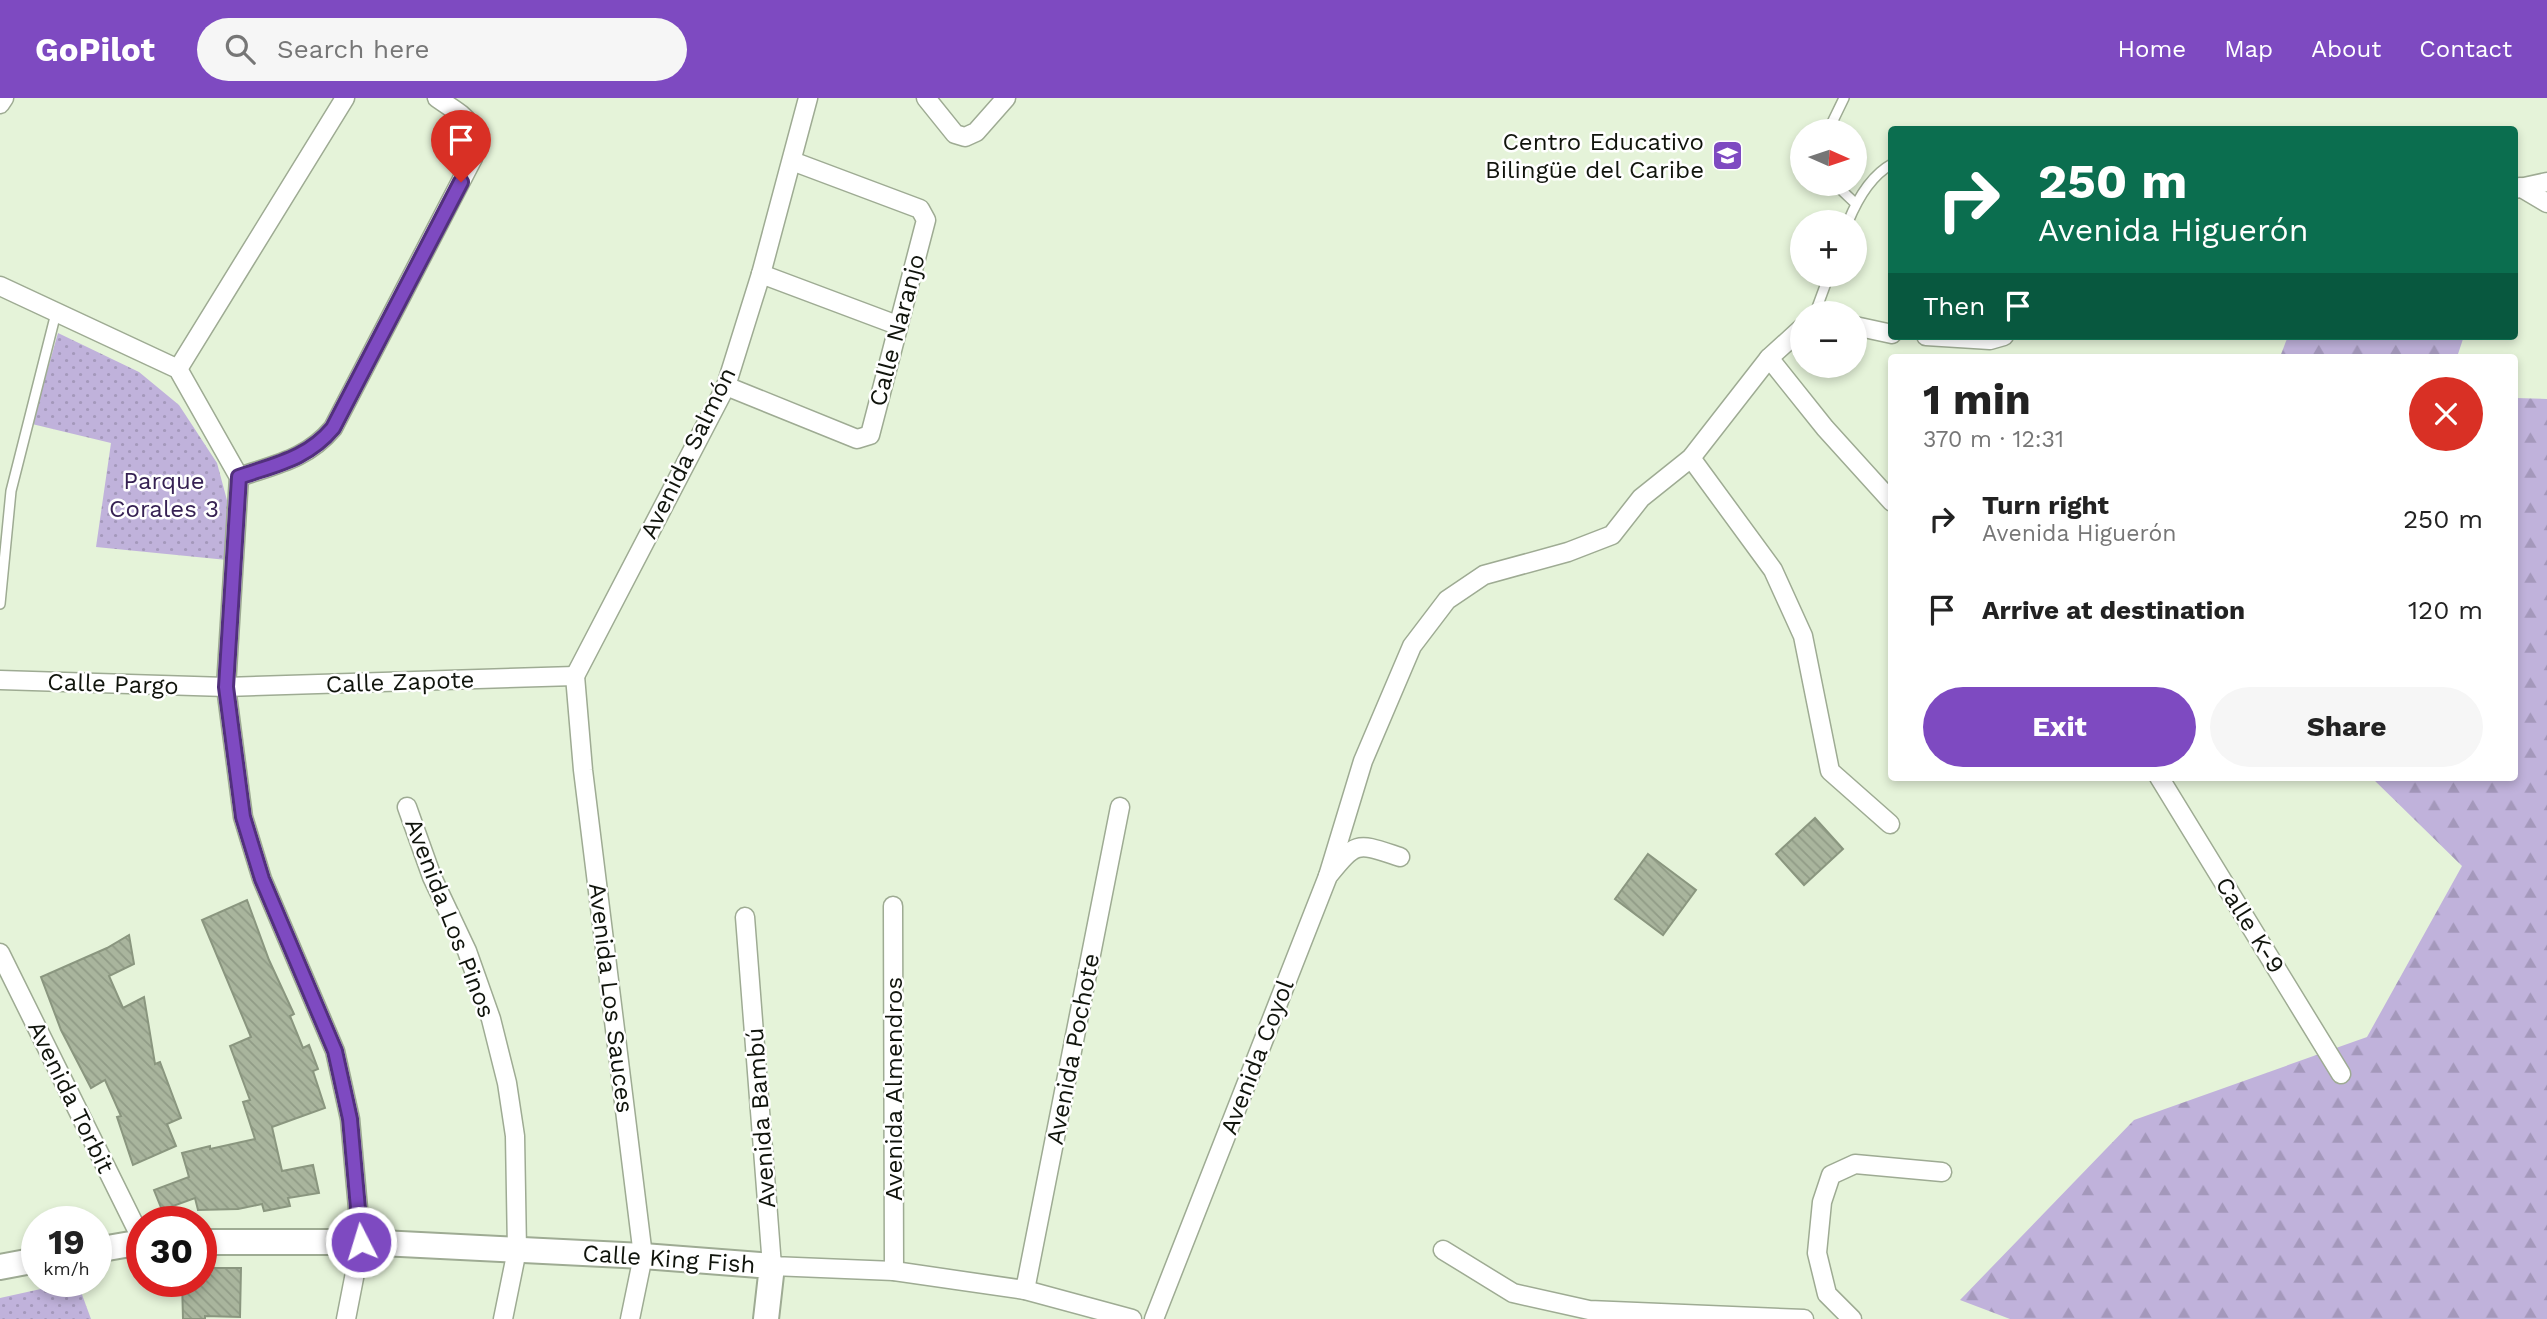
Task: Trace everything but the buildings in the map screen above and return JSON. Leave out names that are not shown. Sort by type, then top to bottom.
[{"type":"street","points":[[0,104],[4,98]]},
{"type":"street","points":[[178,369],[345,98]]},
{"type":"street","points":[[239,477],[299,456],[319,444],[333,428],[473,158],[477,138],[468,120],[437,98]]},
{"type":"street","name":"Avenida Salmón","points":[[575,676],[726,386],[761,274],[808,98]]},
{"type":"street","points":[[926,98],[955,134],[965,137],[976,132],[1006,98]]},
{"type":"street","name":"Calle Naranjo","points":[[726,386],[857,439],[870,435],[926,220],[920,209],[792,161]]},
{"type":"street","points":[[2518,188],[2547,182]]},
{"type":"street","points":[[2518,188],[2547,203]]},
{"type":"street","points":[[761,274],[897,325]]},
{"type":"street","points":[[0,286],[178,369],[239,477],[226,687],[243,817],[262,879],[335,1051],[350,1119],[361,1242],[346,1319]]},
{"type":"street","points":[[1867,328],[1888,331]]},
{"type":"street","points":[[1328,876],[1368,748],[1412,646],[1447,600],[1484,575],[1568,552],[1612,535],[1642,498],[1692,458],[1769,358],[1790,339]]},
{"type":"street","points":[[1769,358],[1825,428],[1888,498]]},
{"type":"street","points":[[1692,458],[1773,570],[1803,636],[1830,771],[1890,824]]},
{"type":"street","name":"Calle Zapote","points":[[226,687],[575,676]]},
{"type":"street","name":"Avenida Los Sauces","points":[[575,676],[583,770],[643,1256],[630,1319]]},
{"type":"street","name":"Calle Pargo","points":[[0,680],[226,687]]},
{"type":"street","name":"Calle K-9","points":[[2161,781],[2341,1074]]},
{"type":"street","name":"Avenida Los Pinos","points":[[407,807],[432,877],[467,951],[491,1019],[507,1083],[515,1136],[517,1250],[503,1319]]},
{"type":"street","name":"Avenida Pochote","points":[[1025,1290],[1120,807]]},
{"type":"street","name":"Avenida Coyol","points":[[1154,1319],[1328,876],[1348,851],[1365,846],[1400,857]]},
{"type":"street","name":"Avenida Almendros","points":[[893,906],[894,1271]]},
{"type":"street","name":"Avenida Bambú","points":[[745,917],[772,1266],[766,1319]]},
{"type":"street","name":"Avenida Torbit","points":[[0,953],[126,1209]]},
{"type":"street","points":[[1852,1319],[1827,1294],[1817,1253],[1822,1202],[1830,1175],[1856,1164],[1942,1172]]},
{"type":"street","name":"Calle King Fish","points":[[217,1242],[361,1242],[894,1271],[1025,1290],[1132,1319]]},
{"type":"street","points":[[1443,1250],[1513,1293],[1589,1310],[1804,1319]]},
{"type":"street","points":[[0,1267],[21,1264]]},
{"type":"lane","points":[[1834,119],[1844,98]]},
{"type":"lane","points":[[1852,210],[1878,173],[1888,167]]},
{"type":"lane","points":[[1848,196],[1855,203]]},
{"type":"lane","points":[[0,604],[10,491],[56,313]]},
{"type":"lane","points":[[0,484],[10,491]]},
{"type":"green space","name":"Parque Corales 3","points":[[58,333],[139,372],[179,405],[217,463],[228,504],[227,560],[96,547],[111,443],[32,424]]},
{"type":"green space","points":[[2286,340],[2463,340],[2458,354],[2281,354]]},
{"type":"green space","points":[[2518,398],[2547,399],[2547,1319],[2010,1319],[1960,1300],[2134,1120],[2367,1037],[2462,866],[2375,781],[2518,781]]},
{"type":"green space","points":[[21,1293],[21,1297],[83,1297],[91,1319],[0,1319],[0,1298]]},
{"type":"place","name":"Centro Educativo Bilingüe del Caribe","points":[[1727,156]]},
{"type":"route","points":[[361,1242],[350,1119],[335,1051],[262,879],[243,817],[226,687],[239,477],[299,456],[319,444],[333,428],[461,182]]}]
